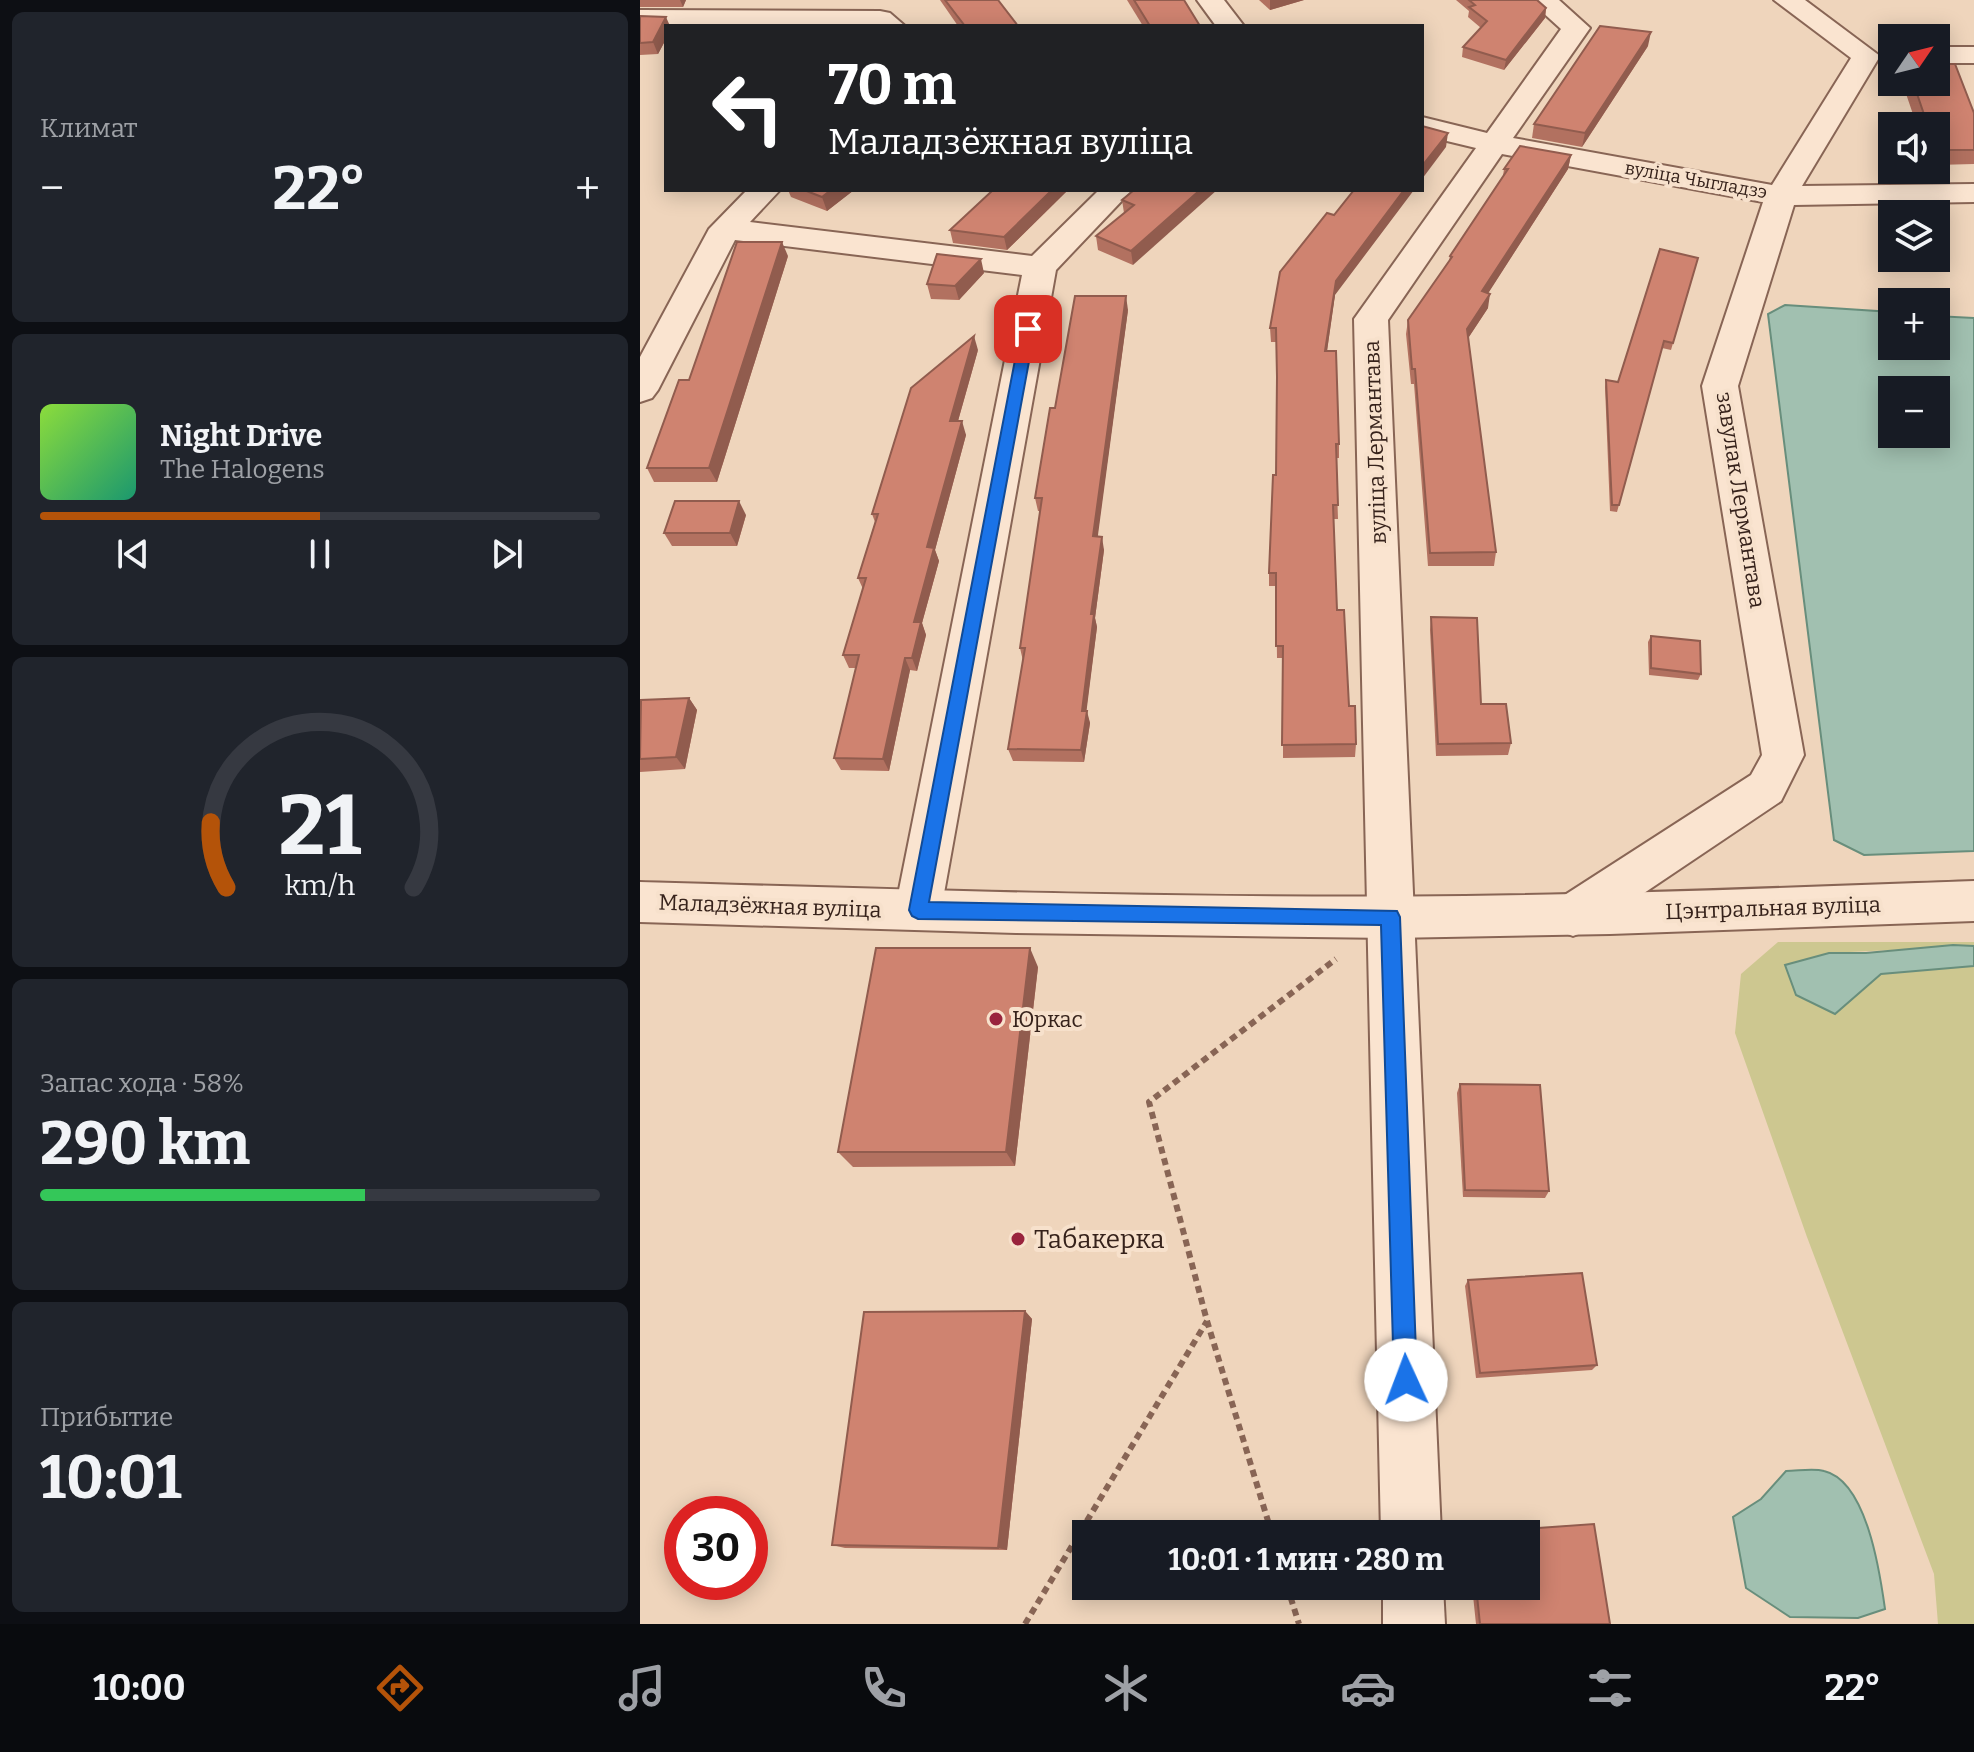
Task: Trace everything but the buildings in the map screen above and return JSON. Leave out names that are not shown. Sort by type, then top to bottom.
[{"type":"street","points":[[1210,0],[1228,24]]},
{"type":"street","name":"вуліца Лермантава","points":[[1411,1520],[1371,319],[1576,28],[1542,0]]},
{"type":"street","name":"завулак Лермантава","points":[[1787,0],[1878,55]]},
{"type":"street","points":[[640,18],[880,19],[888,24]]},
{"type":"street","points":[[1950,55],[1974,55]]},
{"type":"street","name":"завулак Лермантава","points":[[1573,915],[1766,788],[1783,755],[1720,386],[1781,196],[1878,57]]},
{"type":"street","name":"вуліца Чыгладзэ","points":[[1424,126],[1496,144],[1781,196],[1974,193]]},
{"type":"street","points":[[640,390],[725,229],[763,192]]},
{"type":"street","points":[[918,910],[1040,267],[1115,192]]},
{"type":"street","points":[[725,229],[1040,267]]},
{"type":"street","name":"Цэнтральная вуліца","points":[[1573,915],[1974,901]]},
{"type":"street","name":"Маладзёжная вуліца","points":[[640,902],[918,910],[1390,917],[1573,915]]},
{"type":"street","points":[[1413,1600],[1414,1624]]},
{"type":"path","points":[[1268,1520],[1207,1321],[1149,1102],[1390,917]]},
{"type":"path","points":[[1025,1624],[1207,1321]]},
{"type":"path","points":[[1291,1600],[1299,1624]]},
{"type":"shaded area","points":[[1785,305],[1878,311],[1878,360],[1950,360],[1950,317],[1974,318],[1974,851],[1864,855],[1834,840],[1768,314]]},
{"type":"shaded area","points":[[1778,942],[1974,942],[1974,946],[1829,953],[1835,1013],[1881,974],[1974,966],[1974,1624],[1938,1624],[1934,1574],[1807,1237],[1735,1033],[1741,974]]},
{"type":"shaded area","points":[[1974,946],[1974,966],[1881,974],[1835,1014],[1796,995],[1785,965],[1829,953]]},
{"type":"shaded area","points":[[1786,1471],[1824,1471],[1839,1478],[1851,1492],[1869,1530],[1885,1609],[1858,1618],[1790,1617],[1746,1588],[1733,1517],[1761,1499]]},
{"type":"place","name":"Юркас","points":[[996,1019]]},
{"type":"place","name":"Табакерка","points":[[1018,1239]]},
{"type":"route","points":[[1028,329],[918,910],[1390,917],[1406,1380]]}]
